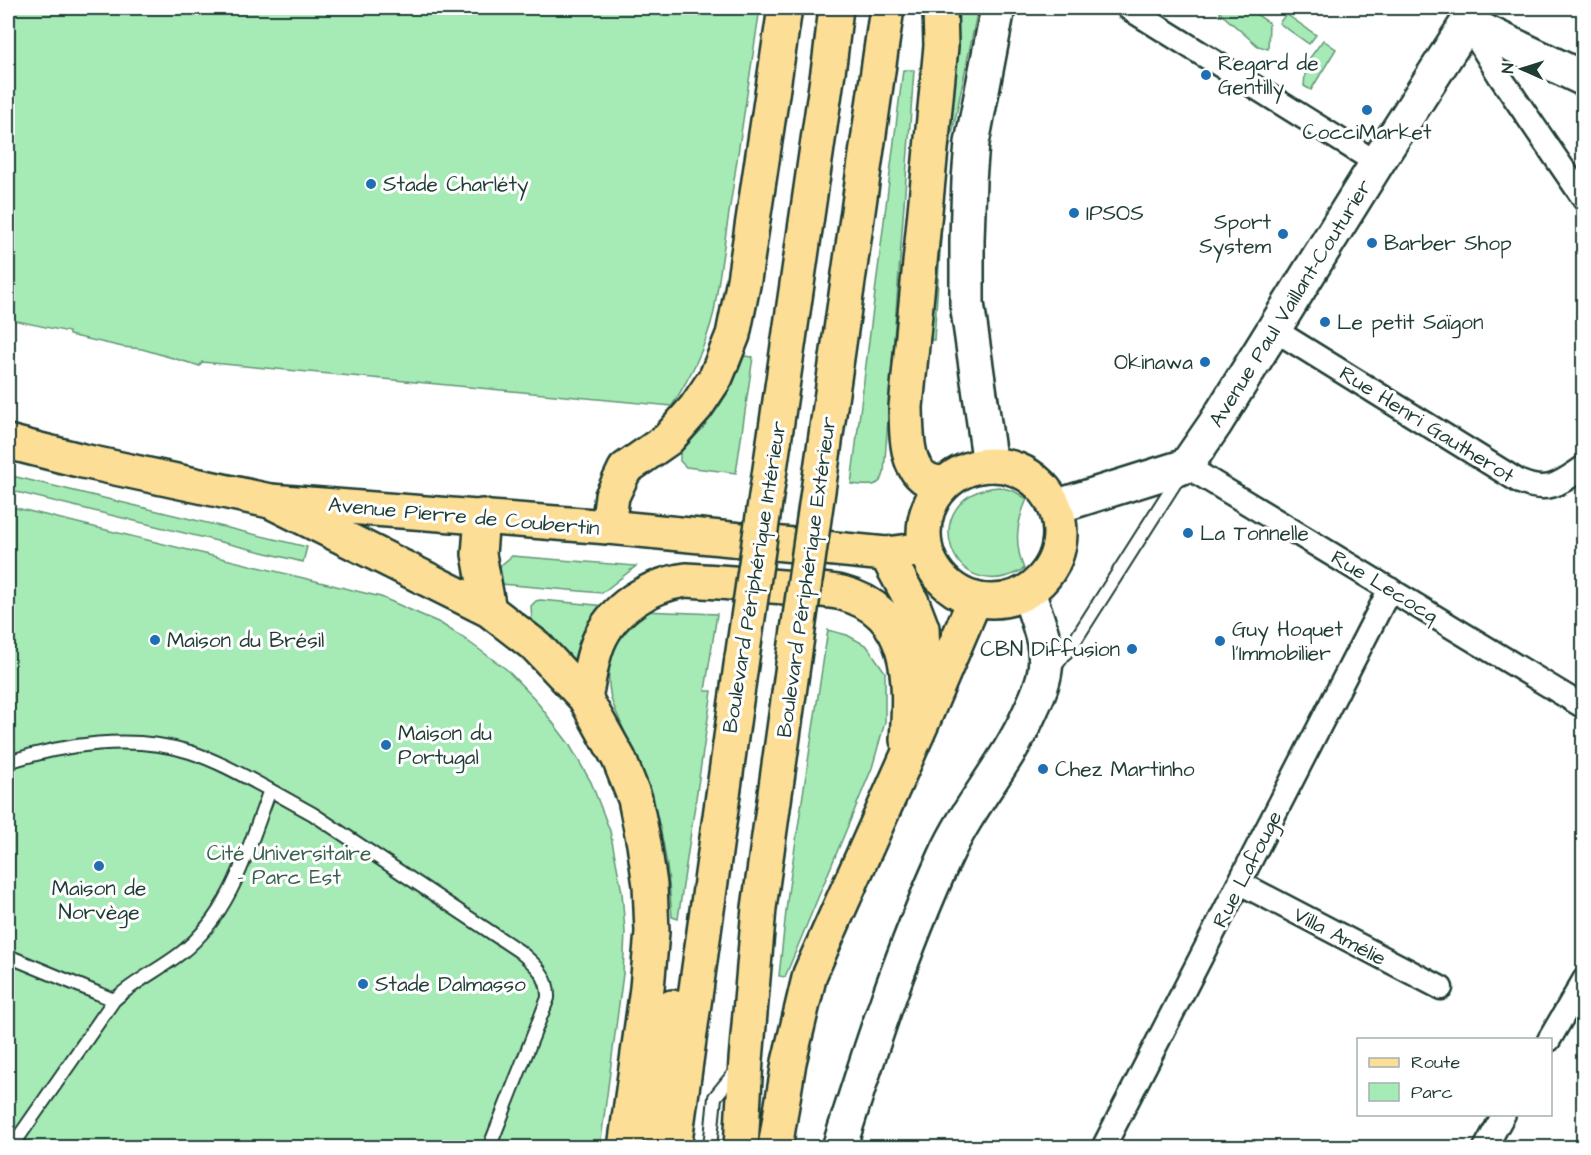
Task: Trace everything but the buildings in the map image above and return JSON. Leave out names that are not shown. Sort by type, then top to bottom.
[{"type":"main road","points":[[608,527],[612,496],[625,469],[668,439],[696,407],[716,377],[733,335],[744,280],[785,8]]},
{"type":"main road","name":"Boulevard Périphérique Intérieur","points":[[674,1148],[727,757],[836,8]]},
{"type":"main road","name":"Boulevard Périphérique Extérieur","points":[[741,1148],[759,908],[887,8]]},
{"type":"main road","points":[[940,8],[941,46],[906,407],[909,449],[917,472],[929,482],[945,483]]},
{"type":"main road","points":[[990,465],[967,303],[967,240],[972,144],[998,8]]},
{"type":"main road","points":[[1466,13],[1584,79]]},
{"type":"main road","name":"Avenue Paul Vaillant-Couturier","points":[[1186,466],[1215,424],[1377,163],[1466,13]]},
{"type":"main road","name":"Avenue Pierre de Coubertin","points":[[8,442],[83,461],[270,501],[482,516],[886,554],[926,549]]},
{"type":"main road","points":[[990,465],[1010,467],[1029,476],[1044,489],[1055,507],[1059,525],[1059,544],[1053,562],[1042,578],[1028,591],[1013,598],[997,601],[975,599],[951,588],[931,564],[926,549],[924,529],[928,508],[945,483],[958,473],[974,467],[990,465]]},
{"type":"main road","points":[[1055,507],[1186,466]]},
{"type":"main road","points":[[270,501],[489,610],[537,647],[585,698],[619,759],[635,799],[650,885],[652,932],[626,1148]]},
{"type":"main road","points":[[482,516],[479,554],[489,610]]},
{"type":"main road","points":[[886,554],[912,602],[922,628],[923,721]]},
{"type":"main road","points":[[585,698],[598,644],[608,624],[647,590],[686,580],[840,592],[866,602],[883,614],[897,633],[902,646],[908,687],[907,756]]},
{"type":"main road","points":[[839,1148],[882,1018],[946,855],[1010,752],[1042,684],[1045,651],[1028,591]]},
{"type":"main road","points":[[775,1148],[789,1062],[810,974],[975,599]]},
{"type":"main road","points":[[645,1148],[693,897],[727,757]]},
{"type":"street","points":[[1128,8],[1377,163]]},
{"type":"street","points":[[1466,13],[1499,75],[1584,199]]},
{"type":"street","name":"Rue Henri Gautherot","points":[[1273,329],[1520,482],[1544,488],[1556,485],[1584,467]]},
{"type":"street","name":"Rue Lecocq","points":[[1186,466],[1584,707]]},
{"type":"street","name":"Rue Lafouge","points":[[1103,1148],[1390,589]]},
{"type":"street","name":"Villa Amélie","points":[[1239,883],[1441,988]]},
{"type":"street","points":[[1549,1038],[1584,980]]},
{"type":"street","points":[[1485,1148],[1503,1116]]},
{"type":"lane","points":[[1042,684],[1074,642],[1186,466]]},
{"type":"lane","points":[[8,762],[60,749],[102,744],[138,743],[190,752],[214,761],[313,814],[519,951],[547,982],[548,998],[489,1148]]},
{"type":"lane","points":[[11,1148],[114,1000],[131,985],[182,953],[200,936],[221,909],[241,868],[270,790]]},
{"type":"lane","points":[[8,956],[114,1000]]},
{"type":"lane","points":[[710,1148],[716,1097],[746,1060]]},
{"type":"green space","name":"Stade Charléty","points":[[8,8],[760,8],[714,312],[697,361],[672,406],[202,362],[200,366],[142,349],[69,335],[69,332],[8,319]]},
{"type":"green space","points":[[952,8],[978,8],[946,164],[934,340],[928,339]]},
{"type":"green space","points":[[1220,8],[1247,8],[1269,23],[1268,49],[1258,46],[1220,13]]},
{"type":"green space","points":[[1286,14],[1316,35],[1309,44],[1279,23]]},
{"type":"green space","points":[[1323,40],[1336,49],[1311,90],[1304,86],[1306,63]]},
{"type":"green space","points":[[903,70],[914,70],[884,473],[879,482],[875,484],[851,484]]},
{"type":"green space","points":[[744,356],[753,357],[736,473],[686,467],[680,461],[680,452],[700,431],[726,396]]},
{"type":"green space","points":[[8,475],[307,547],[303,562],[8,490]]},
{"type":"green space","points":[[999,487],[1014,491],[1027,499],[1020,517],[1018,534],[1019,551],[1024,569],[998,578],[976,575],[960,564],[951,546],[950,527],[956,508],[973,494]]},
{"type":"green space","name":"Cité Universitaire - Parc Est","points":[[8,506],[381,597],[440,623],[462,637],[506,669],[534,698],[569,744],[591,782],[610,831],[622,892],[625,932],[623,974],[600,1147],[8,1148]]},
{"type":"green space","points":[[512,556],[636,566],[602,593],[501,584],[500,566]]},
{"type":"green space","points":[[540,600],[607,606],[581,671],[532,621],[531,606]]},
{"type":"green space","points":[[643,611],[717,614],[705,691],[712,691],[678,919],[672,917],[666,862],[658,821],[645,780],[611,699],[609,686],[613,650],[624,629]]},
{"type":"green space","points":[[828,630],[847,635],[867,646],[885,672],[885,722],[872,768],[785,977],[779,976],[788,893]]},
{"type":"place","name":"Regard de Gentilly","points":[[1206,75]]},
{"type":"place","name":"CocciMarket","points":[[1367,110]]},
{"type":"place","name":"Stade Charléty","points":[[371,184]]},
{"type":"place","name":"IPSOS","points":[[1074,213]]},
{"type":"place","name":"Sport System","points":[[1283,234]]},
{"type":"place","name":"Barber Shop","points":[[1372,243]]},
{"type":"place","name":"Le petit Saïgon","points":[[1325,322]]},
{"type":"place","name":"Okinawa","points":[[1205,362]]},
{"type":"place","name":"La Tonnelle","points":[[1188,533]]},
{"type":"place","name":"Maison du Brésil","points":[[155,640]]},
{"type":"place","name":"Guy Hoquet l'Immobilier","points":[[1220,641]]},
{"type":"place","name":"CBN Diffusion","points":[[1132,649]]},
{"type":"place","name":"Maison du Portugal","points":[[386,745]]},
{"type":"place","name":"Chez Martinho","points":[[1043,769]]},
{"type":"place","name":"Maison de Norvège","points":[[99,866]]},
{"type":"place","name":"Stade Dalmasso","points":[[363,984]]}]
